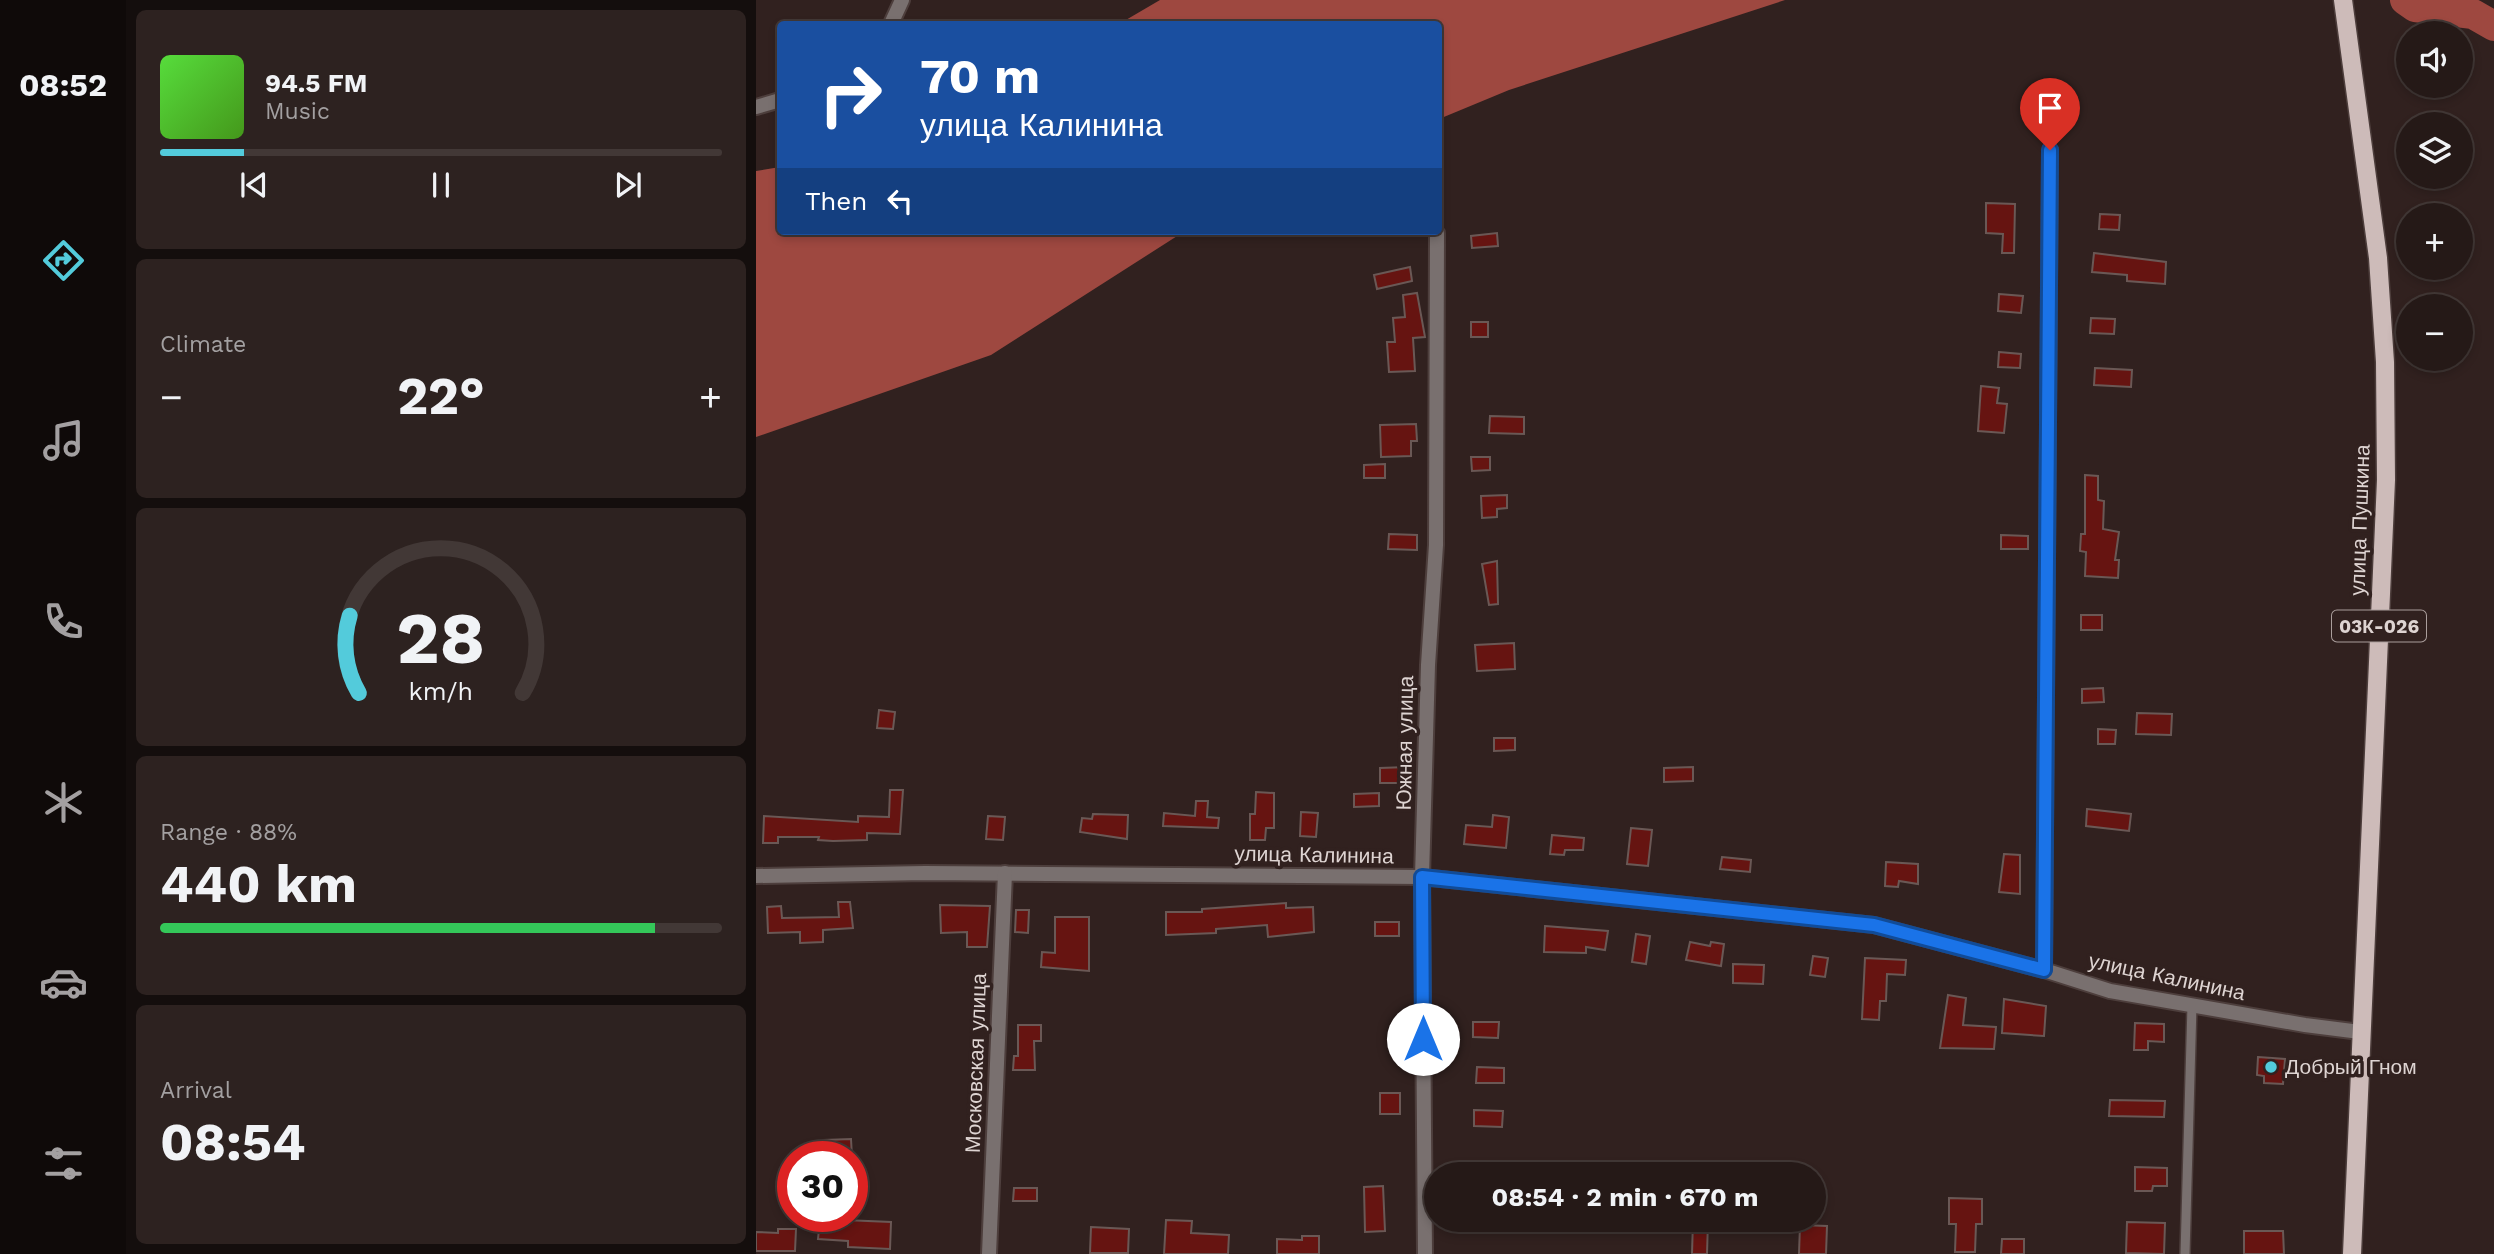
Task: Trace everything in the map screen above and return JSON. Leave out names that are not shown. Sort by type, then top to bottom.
[{"type":"main road","name":"улица Пушкина","points":[[2343,0],[2378,258],[2385,362],[2386,480],[2352,1254]]},
{"type":"street","points":[[892,21],[902,0]]},
{"type":"street","points":[[756,107],[777,101]]},
{"type":"street","points":[[2044,970],[2050,150]]},
{"type":"street","name":"Южная улица","points":[[1425,1254],[1422,877],[1428,665],[1436,545],[1437,235]]},
{"type":"street","name":"улица Калинина","points":[[756,876],[1005,873],[1422,877],[1874,925],[2044,970],[2109,991],[2360,1032]]},
{"type":"street","name":"Московская улица","points":[[989,1254],[1005,873]]},
{"type":"lane","points":[[2185,1254],[2192,1005]]},
{"type":"shaded area","points":[[1160,0],[1785,0],[1509,90],[1442,118],[1442,21],[1124,21]]},
{"type":"shaded area","points":[[777,168],[777,235],[1179,235],[991,355],[756,437],[756,171]]},
{"type":"building","points":[[1986,203],[2015,204],[2014,253],[2002,253],[2003,234],[1986,233]]},
{"type":"building","points":[[2100,214],[2120,215],[2119,230],[2099,229]]},
{"type":"building","points":[[1497,233],[1498,246],[1472,248],[1471,236]]},
{"type":"building","points":[[2094,253],[2166,262],[2165,284],[2127,281],[2127,275],[2092,272]]},
{"type":"building","points":[[1410,267],[1412,281],[1377,289],[1374,275]]},
{"type":"building","points":[[1417,293],[1425,337],[1413,338],[1415,371],[1389,372],[1387,342],[1395,342],[1393,318],[1405,317],[1403,295]]},
{"type":"building","points":[[1999,294],[2023,296],[2021,313],[1998,311]]},
{"type":"building","points":[[2091,318],[2115,319],[2114,334],[2090,333]]},
{"type":"building","points":[[1471,322],[1488,322],[1488,337],[1471,337]]},
{"type":"building","points":[[1999,352],[2021,354],[2020,368],[1998,367]]},
{"type":"building","points":[[2095,368],[2132,370],[2131,387],[2094,385]]},
{"type":"building","points":[[1981,386],[1999,388],[1997,403],[2007,404],[2004,433],[1978,431]]},
{"type":"building","points":[[1490,416],[1524,417],[1524,434],[1489,433]]},
{"type":"building","points":[[1416,424],[1417,441],[1411,441],[1411,456],[1381,457],[1380,425]]},
{"type":"building","points":[[1471,457],[1490,457],[1490,470],[1472,471]]},
{"type":"building","points":[[1385,464],[1385,478],[1364,478],[1364,465]]},
{"type":"building","points":[[2085,475],[2098,476],[2098,500],[2104,501],[2103,529],[2119,532],[2115,560],[2119,560],[2118,578],[2085,576],[2086,552],[2080,551],[2081,534],[2085,534]]},
{"type":"building","points":[[1507,495],[1507,508],[1497,509],[1497,517],[1482,518],[1481,496]]},
{"type":"building","points":[[1389,534],[1417,535],[1417,550],[1388,549]]},
{"type":"building","points":[[2001,535],[2028,536],[2028,549],[2001,549]]},
{"type":"building","points":[[1497,561],[1498,604],[1489,605],[1482,564]]},
{"type":"building","points":[[2081,615],[2102,615],[2102,630],[2081,630]]},
{"type":"building","points":[[1514,643],[1515,669],[1477,671],[1475,645]]},
{"type":"building","points":[[2103,688],[2104,702],[2082,703],[2082,689]]},
{"type":"building","points":[[879,710],[895,712],[893,729],[877,728]]},
{"type":"building","points":[[2137,713],[2172,714],[2171,735],[2136,734]]},
{"type":"building","points":[[2098,729],[2116,730],[2115,744],[2098,744]]},
{"type":"building","points":[[1494,738],[1515,738],[1515,750],[1494,751]]},
{"type":"building","points":[[1407,767],[1407,783],[1380,783],[1380,768]]},
{"type":"building","points":[[1693,767],[1693,781],[1664,782],[1664,768]]},
{"type":"building","points":[[890,790],[903,790],[900,834],[867,833],[867,840],[833,841],[818,840],[819,837],[778,837],[778,843],[763,843],[764,816],[858,822],[858,816],[889,817]]},
{"type":"building","points":[[1256,792],[1274,793],[1274,828],[1266,828],[1265,840],[1250,840],[1250,814],[1255,814]]},
{"type":"building","points":[[1379,793],[1379,806],[1354,807],[1354,794]]},
{"type":"building","points":[[1196,801],[1208,801],[1207,817],[1219,818],[1218,828],[1163,826],[1164,813],[1195,816]]},
{"type":"building","points":[[2087,809],[2131,814],[2129,831],[2086,826]]},
{"type":"building","points":[[1301,812],[1318,813],[1316,837],[1300,836]]},
{"type":"building","points":[[1093,814],[1128,815],[1127,839],[1080,832],[1082,818],[1092,819]]},
{"type":"building","points":[[1493,815],[1509,817],[1506,848],[1464,844],[1466,825],[1492,827]]},
{"type":"building","points":[[988,816],[1005,817],[1003,840],[986,839]]},
{"type":"building","points":[[1631,828],[1652,830],[1648,866],[1627,864]]},
{"type":"building","points":[[1552,835],[1584,838],[1583,850],[1565,850],[1564,855],[1550,854]]},
{"type":"building","points":[[2004,854],[2020,855],[2020,894],[1999,892]]},
{"type":"building","points":[[1722,857],[1751,860],[1750,872],[1720,869]]},
{"type":"building","points":[[1886,862],[1918,864],[1918,884],[1899,881],[1898,887],[1885,886]]},
{"type":"building","points":[[838,902],[850,902],[853,928],[823,930],[823,942],[800,943],[800,932],[768,933],[767,907],[781,906],[782,918],[839,917]]},
{"type":"building","points":[[1286,903],[1286,908],[1313,907],[1314,932],[1268,937],[1267,925],[1216,929],[1216,933],[1166,935],[1166,912],[1202,912],[1202,909]]},
{"type":"building","points":[[940,905],[990,906],[987,947],[967,947],[967,932],[941,933]]},
{"type":"building","points":[[1016,910],[1029,910],[1028,933],[1015,932]]},
{"type":"building","points":[[1055,917],[1089,917],[1089,971],[1041,967],[1042,952],[1055,953]]},
{"type":"building","points":[[1375,922],[1399,922],[1399,936],[1375,936]]},
{"type":"building","points":[[1545,926],[1608,931],[1605,950],[1586,947],[1586,953],[1544,952]]},
{"type":"building","points":[[1636,934],[1650,936],[1646,964],[1632,962]]},
{"type":"building","points":[[1690,942],[1710,946],[1711,942],[1724,944],[1721,966],[1686,960]]},
{"type":"building","points":[[1813,956],[1828,958],[1825,977],[1810,975]]},
{"type":"building","points":[[1865,958],[1906,960],[1905,975],[1887,974],[1886,1001],[1880,1001],[1879,1020],[1862,1019]]},
{"type":"building","points":[[1733,964],[1764,965],[1763,984],[1733,983]]},
{"type":"building","points":[[1948,995],[1966,998],[1963,1025],[1996,1027],[1994,1049],[1940,1048]]},
{"type":"building","points":[[2004,999],[2046,1006],[2044,1036],[2002,1033]]},
{"type":"building","points":[[1473,1022],[1499,1022],[1498,1038],[1473,1037]]},
{"type":"building","points":[[2135,1023],[2164,1024],[2164,1042],[2148,1041],[2148,1050],[2134,1050]]},
{"type":"building","points":[[1018,1025],[1041,1025],[1041,1041],[1034,1041],[1035,1070],[1013,1070],[1014,1056],[1018,1056]]},
{"type":"building","name":"Добрый Гном","points":[[2258,1057],[2285,1059],[2283,1084],[2264,1083],[2264,1076],[2257,1075]]},
{"type":"building","points":[[1477,1067],[1504,1068],[1504,1083],[1476,1083]]},
{"type":"building","points":[[1380,1093],[1400,1093],[1400,1114],[1380,1114]]},
{"type":"building","points":[[2110,1100],[2165,1101],[2164,1117],[2109,1116]]},
{"type":"building","points":[[1474,1110],[1503,1111],[1502,1127],[1474,1126]]},
{"type":"building","points":[[851,1139],[851,1141],[824,1141]]},
{"type":"building","points":[[2135,1167],[2167,1168],[2167,1186],[2153,1186],[2152,1191],[2135,1191]]},
{"type":"building","points":[[1383,1186],[1385,1231],[1365,1232],[1364,1187]]},
{"type":"building","points":[[1014,1188],[1037,1188],[1037,1201],[1013,1201]]},
{"type":"building","points":[[1949,1198],[1982,1199],[1982,1224],[1976,1224],[1975,1252],[1955,1252],[1956,1224],[1949,1224]]},
{"type":"building","points":[[1166,1220],[1192,1221],[1191,1233],[1229,1235],[1228,1254],[1164,1254]]},
{"type":"building","points":[[868,1221],[891,1222],[890,1249],[848,1247],[848,1241],[818,1239],[819,1232],[868,1232]]},
{"type":"building","points":[[2127,1222],[2165,1223],[2164,1254],[2126,1253]]},
{"type":"building","points":[[1827,1226],[1826,1254],[1799,1254],[1800,1232],[1826,1232]]},
{"type":"building","points":[[1091,1227],[1129,1229],[1128,1253],[1090,1253]]},
{"type":"building","points":[[2244,1231],[2283,1231],[2284,1254],[2244,1254]]},
{"type":"building","points":[[756,1232],[796,1232],[795,1251],[756,1251]]},
{"type":"building","points":[[1693,1232],[1708,1232],[1707,1254],[1692,1254]]},
{"type":"building","points":[[1302,1236],[1319,1236],[1319,1254],[1277,1254],[1277,1239],[1302,1240]]},
{"type":"building","points":[[2002,1239],[2024,1239],[2024,1254],[2001,1254]]},
{"type":"waterway","points":[[2405,0],[2415,7],[2473,14],[2494,26]]},
{"type":"place","name":"Добрый Гном","points":[[2271,1067]]},
{"type":"route","points":[[1423,1039],[1422,877],[1874,925],[2044,970],[2050,150]]}]
